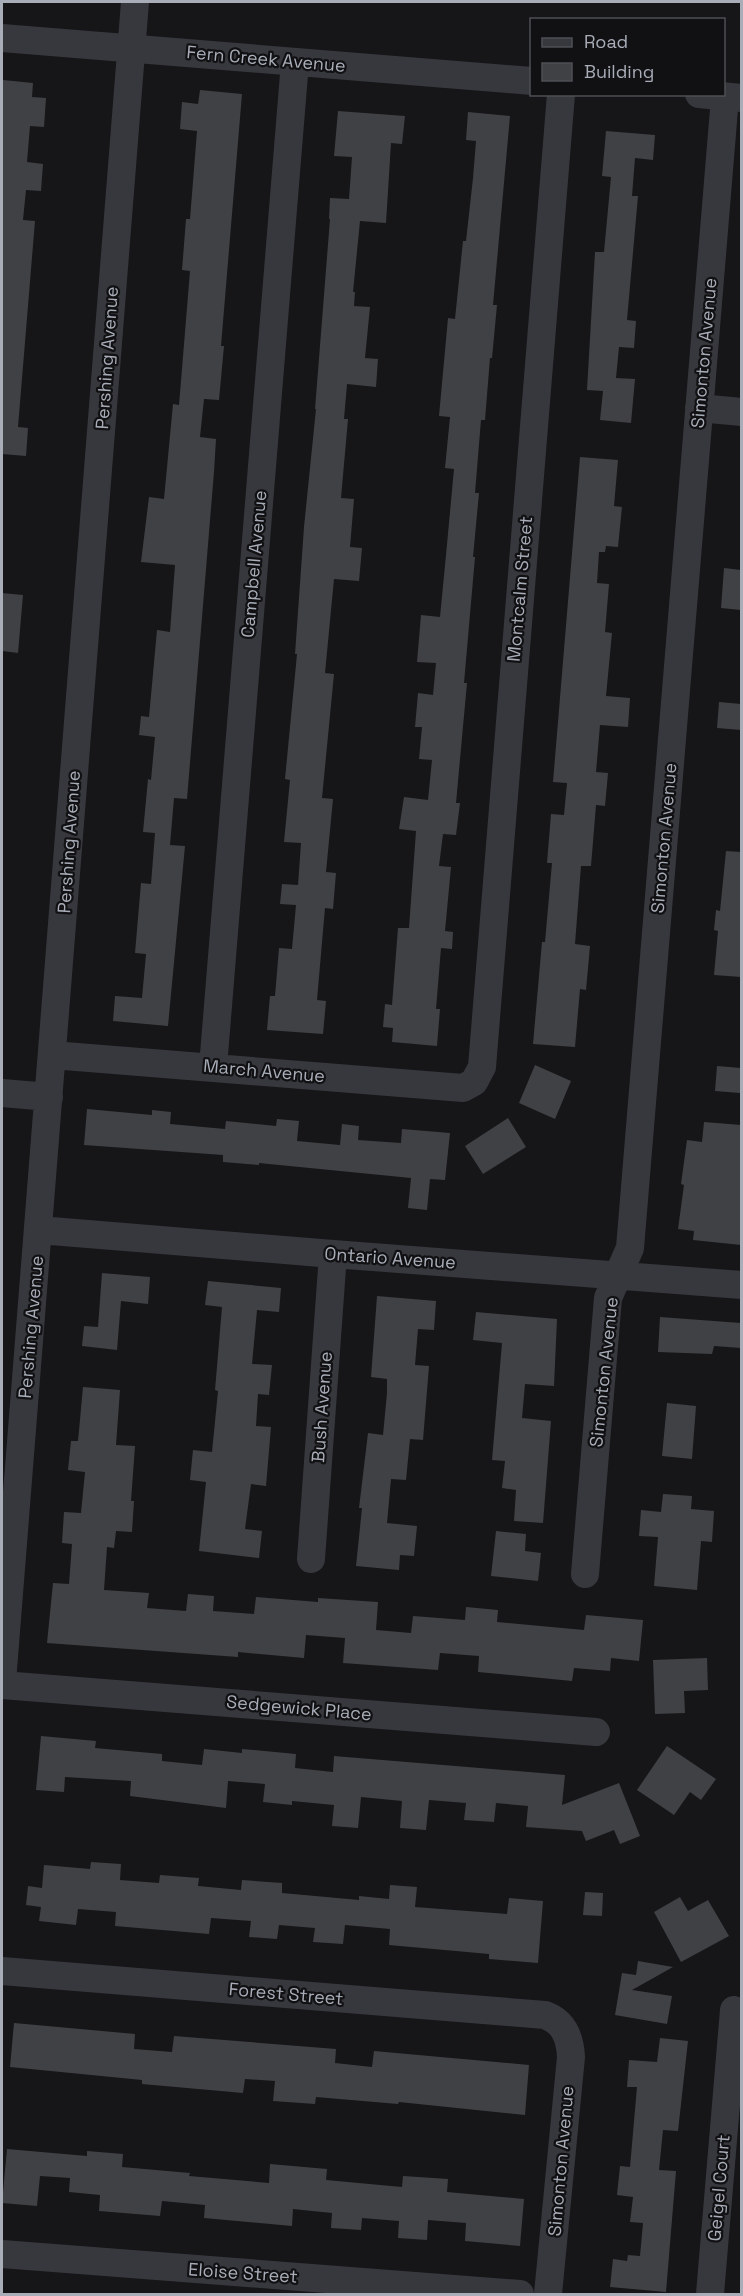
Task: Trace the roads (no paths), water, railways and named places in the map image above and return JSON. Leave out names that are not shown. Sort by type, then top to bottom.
[{"type":"street","name":"Pershing Avenue","points":[[2,1684],[14,1383],[39,1230],[135,2]]},
{"type":"street","name":"Fern Creek Avenue","points":[[2,38],[530,81]]},
{"type":"street","name":"Campbell Avenue","points":[[213,1067],[295,62]]},
{"type":"street","name":"Montcalm Street","points":[[474,1082],[482,1067],[561,96]]},
{"type":"street","name":"Simonton Avenue","points":[[585,1574],[608,1298],[630,1248],[699,408],[722,96]]},
{"type":"street","points":[[699,408],[741,412]]},
{"type":"street","name":"March Avenue","points":[[52,1055],[463,1088],[474,1082]]},
{"type":"street","points":[[2,1093],[49,1097]]},
{"type":"street","name":"Ontario Avenue","points":[[39,1230],[741,1285]]},
{"type":"street","name":"Bush Avenue","points":[[311,1559],[333,1254]]},
{"type":"street","name":"Sedgewick Place","points":[[2,1684],[596,1732]]},
{"type":"street","name":"Forest Street","points":[[2,1971],[544,2014],[556,2019],[564,2029]]},
{"type":"street","name":"Geigel Court","points":[[710,2295],[734,2010]]},
{"type":"street","name":"Simonton Avenue","points":[[548,2295],[571,2057],[570,2044],[564,2029]]},
{"type":"street","name":"Eloise Street","points":[[2,2254],[520,2295]]}]
